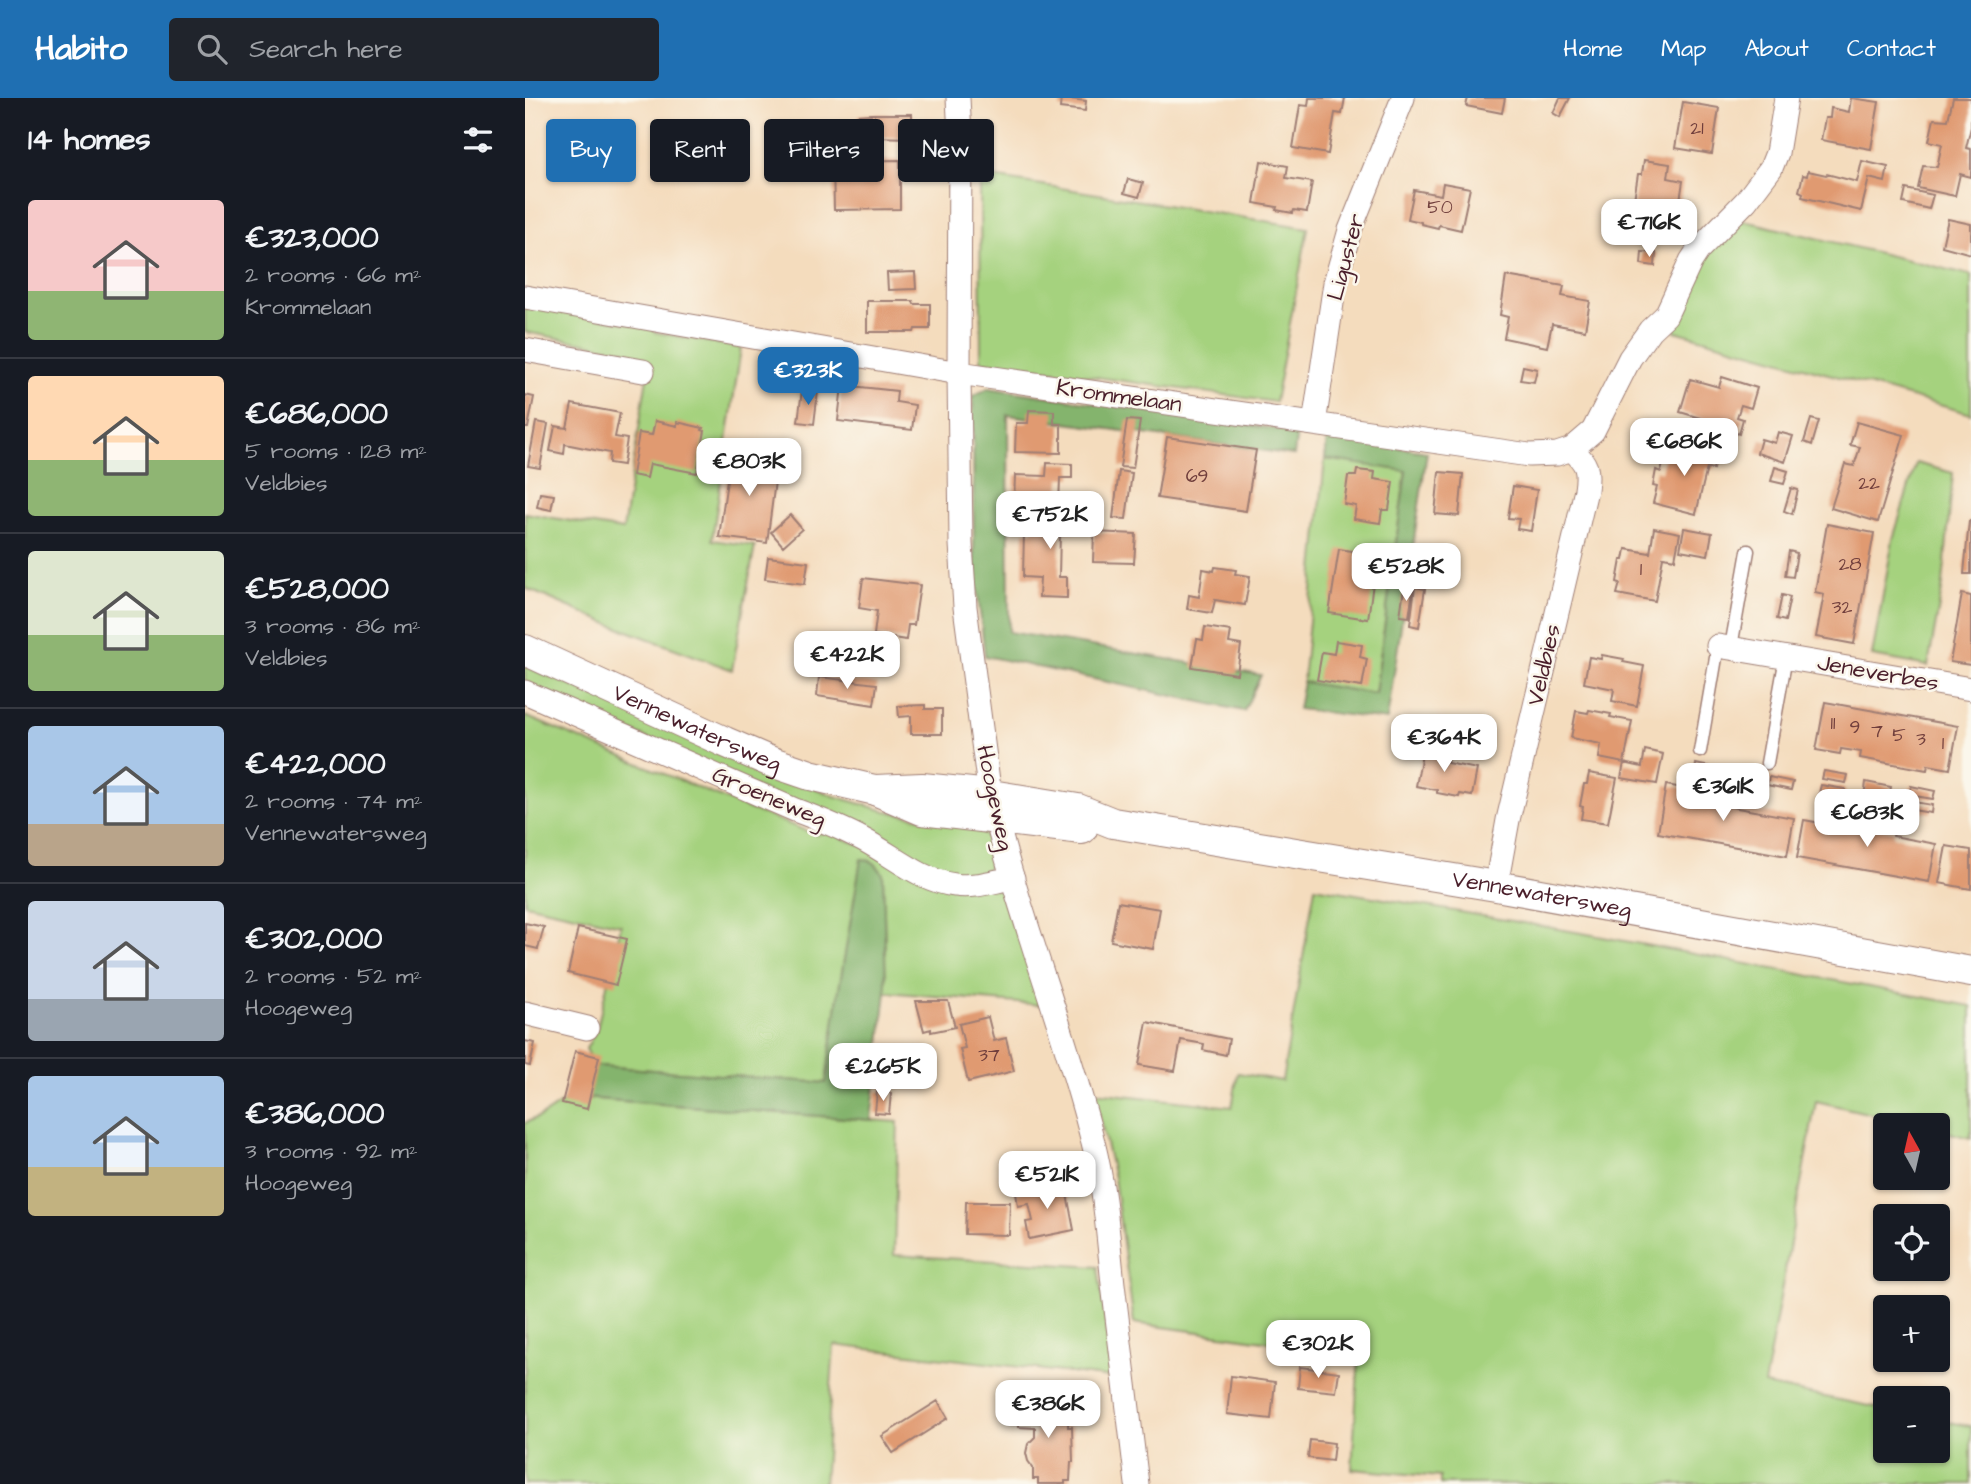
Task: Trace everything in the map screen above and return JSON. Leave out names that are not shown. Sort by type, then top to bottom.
[{"type":"street","name":"Hoogeweg","points":[[958,98],[960,481],[965,607],[994,807],[1094,1145],[1103,1198],[1137,1484]]},
{"type":"street","name":"Liguster","points":[[1314,424],[1335,283],[1350,230],[1403,98]]},
{"type":"street","points":[[1572,449],[1593,431],[1630,358],[1650,330],[1666,315],[1684,274],[1699,249],[1746,201],[1771,168],[1777,153],[1786,98]]},
{"type":"street","name":"Krommelaan","points":[[525,297],[959,373],[1528,455],[1557,454],[1572,449]]},
{"type":"street","points":[[525,350],[643,371]]},
{"type":"street","name":"Veldbies","points":[[1496,886],[1508,820],[1586,490],[1588,475],[1584,461],[1572,449]]},
{"type":"street","name":"Jeneverbes","points":[[1724,646],[1971,689]]},
{"type":"street","name":"Vennewatersweg","points":[[525,650],[769,761],[810,775],[875,790],[922,810],[994,807],[1081,829],[1113,823],[1496,886],[1971,972]]},
{"type":"street","name":"Groeneweg","points":[[525,692],[830,824],[864,840],[931,879],[964,886],[1013,878]]},
{"type":"street","points":[[525,1013],[587,1028]]},
{"type":"lane","points":[[1700,751],[1748,551]]},
{"type":"lane","name":"Jeneverbes","points":[[1767,763],[1786,657]]},
{"type":"green space","points":[[994,177],[1308,228],[1275,402],[981,361],[980,182],[994,182]]},
{"type":"green space","points":[[1741,220],[1971,275],[1971,414],[1675,331],[1694,268]]},
{"type":"green space","points":[[525,304],[741,348],[712,540],[755,546],[732,670],[609,624],[525,588],[525,513],[623,530],[649,364],[626,359],[627,351],[525,332]]},
{"type":"green space","points":[[988,388],[1297,432],[1294,455],[1008,415],[1009,632],[1261,675],[1244,711],[985,656],[974,560],[973,396]]},
{"type":"green space","points":[[1327,436],[1427,452],[1387,720],[1298,709],[1303,682],[1375,694],[1406,471],[1325,459]]},
{"type":"green space","points":[[1325,459],[1406,470],[1375,694],[1303,682]]},
{"type":"green space","points":[[1916,463],[1953,473],[1943,584],[1928,666],[1872,656],[1893,539]]},
{"type":"green space","points":[[525,666],[834,796],[886,811],[981,830],[990,843],[990,858],[994,860],[978,875],[956,878],[525,683]]},
{"type":"green space","points":[[525,716],[817,835],[827,830],[847,840],[1003,891],[1007,895],[1042,1005],[886,992],[883,874],[839,989],[827,1083],[587,1065],[590,1056],[586,1049],[597,1028],[621,925],[525,904]]},
{"type":"green space","points":[[861,859],[874,863],[883,874],[886,992],[871,1120],[570,1097],[587,1065],[826,1083]]},
{"type":"green space","points":[[1315,887],[1587,934],[1971,1006],[1971,1138],[1950,1133],[1950,1113],[1873,1114],[1816,1101],[1764,1385],[1873,1407],[1873,1463],[1950,1463],[1950,1422],[1971,1426],[1971,1484],[1440,1484],[1440,1477],[1352,1469],[1359,1354],[1134,1323],[1114,1178],[1094,1092],[1232,1107],[1238,1073],[1282,1081]]},
{"type":"green space","points":[[570,1097],[898,1122],[894,1255],[1098,1267],[1113,1378],[834,1345],[824,1484],[525,1484],[525,1123]]},
{"type":"building","points":[[1061,98],[1086,101],[1085,111],[1060,108]]},
{"type":"building","points":[[1309,98],[1345,98],[1342,114],[1335,113],[1328,154],[1293,148],[1300,105],[1308,106]]},
{"type":"building","points":[[1468,98],[1505,98],[1502,113],[1466,106]]},
{"type":"building","points":[[1560,98],[1570,98],[1560,117],[1553,113]]},
{"type":"building","points":[[1851,98],[1879,102],[1871,149],[1821,140],[1825,118],[1830,118],[1831,108],[1849,112]]},
{"type":"building","points":[[1953,98],[1971,98],[1971,127],[1966,148],[1971,149],[1971,177],[1960,174],[1955,196],[1918,188],[1923,166],[1937,167],[1942,144],[1929,141],[1934,119],[1948,120]]},
{"type":"building","points":[[1683,102],[1719,108],[1712,154],[1675,148]]},
{"type":"building","points":[[912,114],[912,119],[898,119],[898,138],[884,137],[884,119],[858,119],[858,115]]},
{"type":"building","points":[[884,160],[898,160],[900,209],[834,210],[833,182],[884,182]]},
{"type":"building","points":[[1644,160],[1670,164],[1668,178],[1683,181],[1678,214],[1633,206],[1638,174],[1642,174]]},
{"type":"building","points":[[1261,161],[1288,166],[1286,178],[1312,182],[1307,212],[1294,210],[1293,213],[1254,203]]},
{"type":"building","points":[[1862,161],[1888,167],[1885,182],[1869,178],[1861,211],[1802,197],[1803,193],[1799,191],[1803,175],[1807,176],[1808,171],[1857,182]]},
{"type":"building","points":[[1128,179],[1143,183],[1139,197],[1124,193]]},
{"type":"building","points":[[1443,183],[1470,188],[1461,230],[1439,225],[1438,228],[1408,219],[1414,190],[1441,195]]},
{"type":"building","points":[[1906,189],[1933,195],[1929,209],[1903,203]]},
{"type":"building","points":[[1948,219],[1971,224],[1971,254],[1942,246]]},
{"type":"building","points":[[1642,252],[1656,253],[1655,266],[1641,264]]},
{"type":"building","points":[[915,272],[916,289],[888,290],[887,273]]},
{"type":"building","points":[[1506,276],[1564,286],[1562,296],[1590,301],[1585,330],[1552,324],[1547,347],[1504,338],[1508,317],[1500,315]]},
{"type":"building","points":[[867,301],[913,301],[914,304],[930,304],[930,329],[915,329],[914,332],[867,332]]},
{"type":"building","points":[[1523,366],[1537,369],[1534,382],[1520,380]]},
{"type":"building","points":[[1722,377],[1757,388],[1751,408],[1741,405],[1737,417],[1743,419],[1739,434],[1713,426],[1714,422],[1680,412],[1690,379],[1719,387]]},
{"type":"building","points":[[842,385],[897,391],[896,402],[915,405],[912,430],[838,421]]},
{"type":"building","points":[[802,390],[818,391],[814,424],[798,422]]},
{"type":"building","points":[[525,395],[534,397],[528,428],[525,428]]},
{"type":"building","points":[[572,404],[620,413],[615,437],[627,439],[623,465],[609,463],[610,453],[565,444],[564,454],[550,451],[555,426],[567,428]]},
{"type":"building","points":[[1029,410],[1054,411],[1054,424],[1061,424],[1061,453],[1015,452],[1016,423],[1028,423]]},
{"type":"building","points":[[1811,419],[1819,421],[1812,445],[1804,442]]},
{"type":"building","points":[[1127,420],[1140,421],[1133,468],[1120,467]]},
{"type":"building","points":[[655,421],[677,426],[677,422],[703,428],[705,431],[697,473],[650,464],[647,478],[632,475],[639,433],[652,435]]},
{"type":"building","points":[[536,422],[548,424],[540,468],[528,466]]},
{"type":"building","points":[[1857,422],[1904,435],[1878,522],[1831,508],[1845,464],[1854,466],[1860,447],[1850,445]]},
{"type":"building","points":[[1778,432],[1793,436],[1785,462],[1757,453],[1761,439],[1775,443]]},
{"type":"building","points":[[1167,437],[1256,450],[1246,511],[1157,498]]},
{"type":"building","points":[[1679,442],[1718,451],[1713,469],[1707,468],[1696,514],[1653,503],[1657,487],[1653,486],[1656,470],[1661,472],[1665,455],[1675,458]]},
{"type":"building","points":[[731,452],[778,458],[767,543],[719,537]]},
{"type":"building","points":[[1047,463],[1072,464],[1072,478],[1060,478],[1059,505],[1014,504],[1015,475],[1046,476]]},
{"type":"building","points":[[1775,467],[1788,471],[1784,484],[1771,481]]},
{"type":"building","points":[[1357,470],[1375,472],[1374,479],[1393,482],[1389,510],[1382,510],[1380,523],[1354,519],[1356,506],[1344,504],[1348,476],[1356,476]]},
{"type":"building","points":[[1119,471],[1132,473],[1126,519],[1113,518]]},
{"type":"building","points":[[1439,472],[1463,474],[1459,516],[1435,514]]},
{"type":"building","points":[[1513,486],[1537,490],[1531,531],[1517,529],[1519,519],[1508,518]]},
{"type":"building","points":[[1791,488],[1798,490],[1792,514],[1784,511]]},
{"type":"building","points":[[540,493],[554,495],[551,510],[537,507]]},
{"type":"building","points":[[790,515],[802,529],[783,546],[771,532]]},
{"type":"building","points":[[1034,515],[1094,516],[1094,532],[1060,532],[1059,577],[1067,577],[1067,598],[1039,597],[1040,578],[1023,577],[1024,531],[1034,531]]},
{"type":"building","points":[[1969,521],[1971,574],[1964,574]]},
{"type":"building","points":[[1827,524],[1874,533],[1854,644],[1816,637],[1824,594],[1815,592]]},
{"type":"building","points":[[1654,528],[1680,533],[1675,559],[1663,557],[1655,601],[1617,594],[1621,560],[1624,560],[1626,549],[1650,553]]},
{"type":"building","points":[[1684,528],[1712,533],[1708,555],[1680,550]]},
{"type":"building","points":[[1094,532],[1136,534],[1134,563],[1093,562]]},
{"type":"building","points":[[1404,546],[1414,547],[1412,561],[1402,560]]},
{"type":"building","points":[[1339,549],[1377,555],[1368,619],[1329,613]]},
{"type":"building","points":[[1789,551],[1797,553],[1793,577],[1785,576]]},
{"type":"building","points":[[768,557],[808,562],[805,584],[765,579]]},
{"type":"building","points":[[1215,567],[1236,570],[1235,574],[1250,576],[1245,605],[1215,600],[1212,613],[1187,609],[1189,595],[1199,597],[1203,569],[1214,571]]},
{"type":"building","points":[[863,578],[920,585],[914,625],[908,625],[906,640],[874,635],[877,611],[859,608]]},
{"type":"building","points":[[1415,587],[1425,589],[1419,627],[1410,625]]},
{"type":"building","points":[[1404,588],[1413,590],[1409,617],[1400,616]]},
{"type":"building","points":[[1962,594],[1971,596],[1971,665],[1950,662]]},
{"type":"building","points":[[1782,595],[1790,597],[1785,621],[1777,619]]},
{"type":"building","points":[[1205,627],[1231,631],[1229,643],[1241,645],[1237,674],[1192,667],[1197,639],[1203,640]]},
{"type":"building","points":[[1336,641],[1362,645],[1360,657],[1367,659],[1362,687],[1317,680],[1322,652],[1334,654]]},
{"type":"building","points":[[1602,655],[1644,666],[1637,706],[1612,701],[1614,689],[1584,683],[1589,657],[1601,659]]},
{"type":"building","points":[[819,677],[877,684],[874,705],[817,696]]},
{"type":"building","points":[[1825,702],[1958,726],[1950,769],[1928,765],[1927,770],[1860,758],[1861,752],[1841,749],[1840,754],[1816,750]]},
{"type":"building","points":[[925,705],[925,709],[942,709],[942,734],[911,734],[911,716],[899,717],[898,706]]},
{"type":"building","points":[[1589,710],[1632,721],[1624,763],[1599,758],[1601,744],[1571,738],[1576,711],[1588,713]]},
{"type":"building","points":[[1424,744],[1449,749],[1447,763],[1477,769],[1472,796],[1460,794],[1459,797],[1416,786]]},
{"type":"building","points":[[1645,750],[1663,754],[1657,784],[1621,778],[1624,763],[1642,767]]},
{"type":"building","points":[[1696,764],[1720,769],[1719,777],[1695,772]]},
{"type":"building","points":[[1732,771],[1757,775],[1755,783],[1731,779]]},
{"type":"building","points":[[1824,771],[1848,775],[1846,783],[1822,779]]},
{"type":"building","points":[[1589,773],[1617,778],[1608,823],[1581,819],[1583,807],[1580,806]]},
{"type":"building","points":[[1769,777],[1793,782],[1791,790],[1767,785]]},
{"type":"building","points":[[1866,782],[1891,787],[1888,802],[1864,798]]},
{"type":"building","points":[[1666,785],[1705,792],[1703,802],[1794,818],[1787,856],[1658,833]]},
{"type":"building","points":[[1821,785],[1845,789],[1844,797],[1819,793]]},
{"type":"building","points":[[1911,786],[1935,791],[1933,799],[1909,795]]},
{"type":"building","points":[[1908,801],[1932,805],[1931,813],[1907,809]]},
{"type":"building","points":[[1849,818],[1873,822],[1872,827],[1894,831],[1893,836],[1936,844],[1929,882],[1797,858],[1804,820],[1847,828]]},
{"type":"building","points":[[1946,846],[1971,850],[1971,889],[1939,883]]},
{"type":"building","points":[[1118,902],[1160,909],[1153,949],[1111,941]]},
{"type":"building","points":[[525,923],[544,927],[538,949],[525,946]]},
{"type":"building","points":[[578,928],[627,939],[616,985],[568,973]]},
{"type":"building","points":[[916,1001],[948,1001],[955,1027],[924,1031]]},
{"type":"building","points":[[988,1017],[994,1041],[1006,1038],[1014,1071],[968,1082],[960,1049],[965,1048],[959,1024]]},
{"type":"building","points":[[1147,1022],[1229,1039],[1226,1055],[1203,1050],[1204,1044],[1181,1040],[1175,1071],[1139,1065]]},
{"type":"building","points":[[525,1041],[535,1043],[530,1066],[525,1065]]},
{"type":"building","points":[[575,1051],[599,1057],[587,1109],[562,1103]]},
{"type":"building","points":[[877,1091],[891,1093],[889,1114],[875,1113]]},
{"type":"building","points":[[1065,1184],[1074,1230],[1029,1239],[1026,1222],[1033,1221],[1029,1204],[1018,1206],[1016,1193]]},
{"type":"building","points":[[966,1202],[1010,1202],[1009,1235],[965,1234]]},
{"type":"building","points":[[1300,1367],[1339,1372],[1336,1392],[1298,1388]]},
{"type":"building","points":[[1231,1376],[1275,1382],[1271,1419],[1227,1414]]},
{"type":"building","points":[[1020,1399],[1069,1402],[1068,1427],[1072,1427],[1073,1462],[1070,1481],[1065,1481],[1065,1484],[1038,1484],[1038,1479],[1033,1479],[1033,1468],[1026,1453],[1028,1444],[1035,1437],[1035,1428],[1019,1427]]},
{"type":"building","points":[[938,1401],[948,1418],[893,1453],[882,1436]]},
{"type":"building","points":[[1310,1440],[1334,1443],[1332,1461],[1308,1458]]}]
